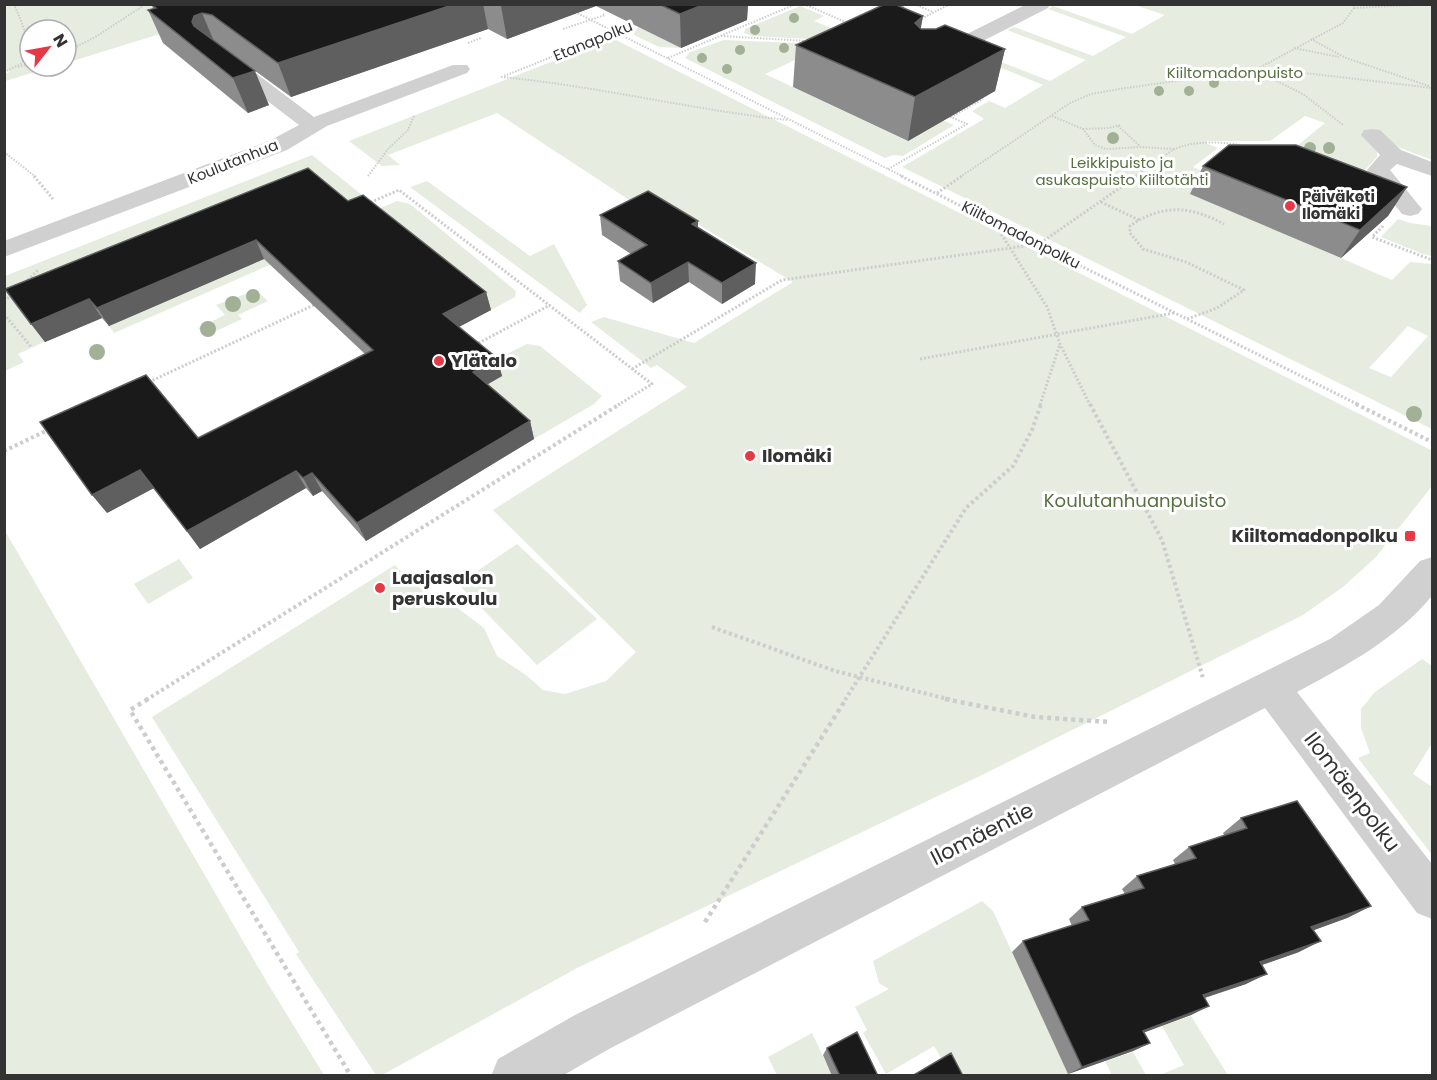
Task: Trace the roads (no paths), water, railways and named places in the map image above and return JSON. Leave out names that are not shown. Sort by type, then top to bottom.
[{"type":"street","points":[[921,64],[1041,4]]},
{"type":"street","points":[[217,54],[313,126]]},
{"type":"street","name":"Koulutanhua","points":[[4,250],[279,145],[313,126],[460,69]]},
{"type":"street","points":[[1372,135],[1394,155],[1432,169]]},
{"type":"street","points":[[1394,155],[1378,170],[1410,209]]},
{"type":"street","name":"Ilomäentie","points":[[515,1076],[592,1032],[1343,650],[1386,621],[1415,595],[1432,571]]},
{"type":"street","name":"Ilomäenpolku","points":[[1271,687],[1432,898]]},
{"type":"place","name":"Päiväkoti Ilomäki","points":[[1290,206]]},
{"type":"place","name":"Ylätalo","points":[[439,361]]},
{"type":"place","name":"Ilomäki","points":[[750,456]]},
{"type":"place","name":"Kiiltomadonpolku","points":[[1410,536]]},
{"type":"place","name":"Laajasalon peruskoulu","points":[[380,588]]},
{"type":"park label","name":"Kiiltomadonpuisto","points":[[1235,73]]},
{"type":"park label","name":"Leikkipuisto ja asukaspuisto Kiiltotähti","points":[[1122,172]]},
{"type":"park label","name":"Koulutanhuanpuisto","points":[[1135,501]]}]
